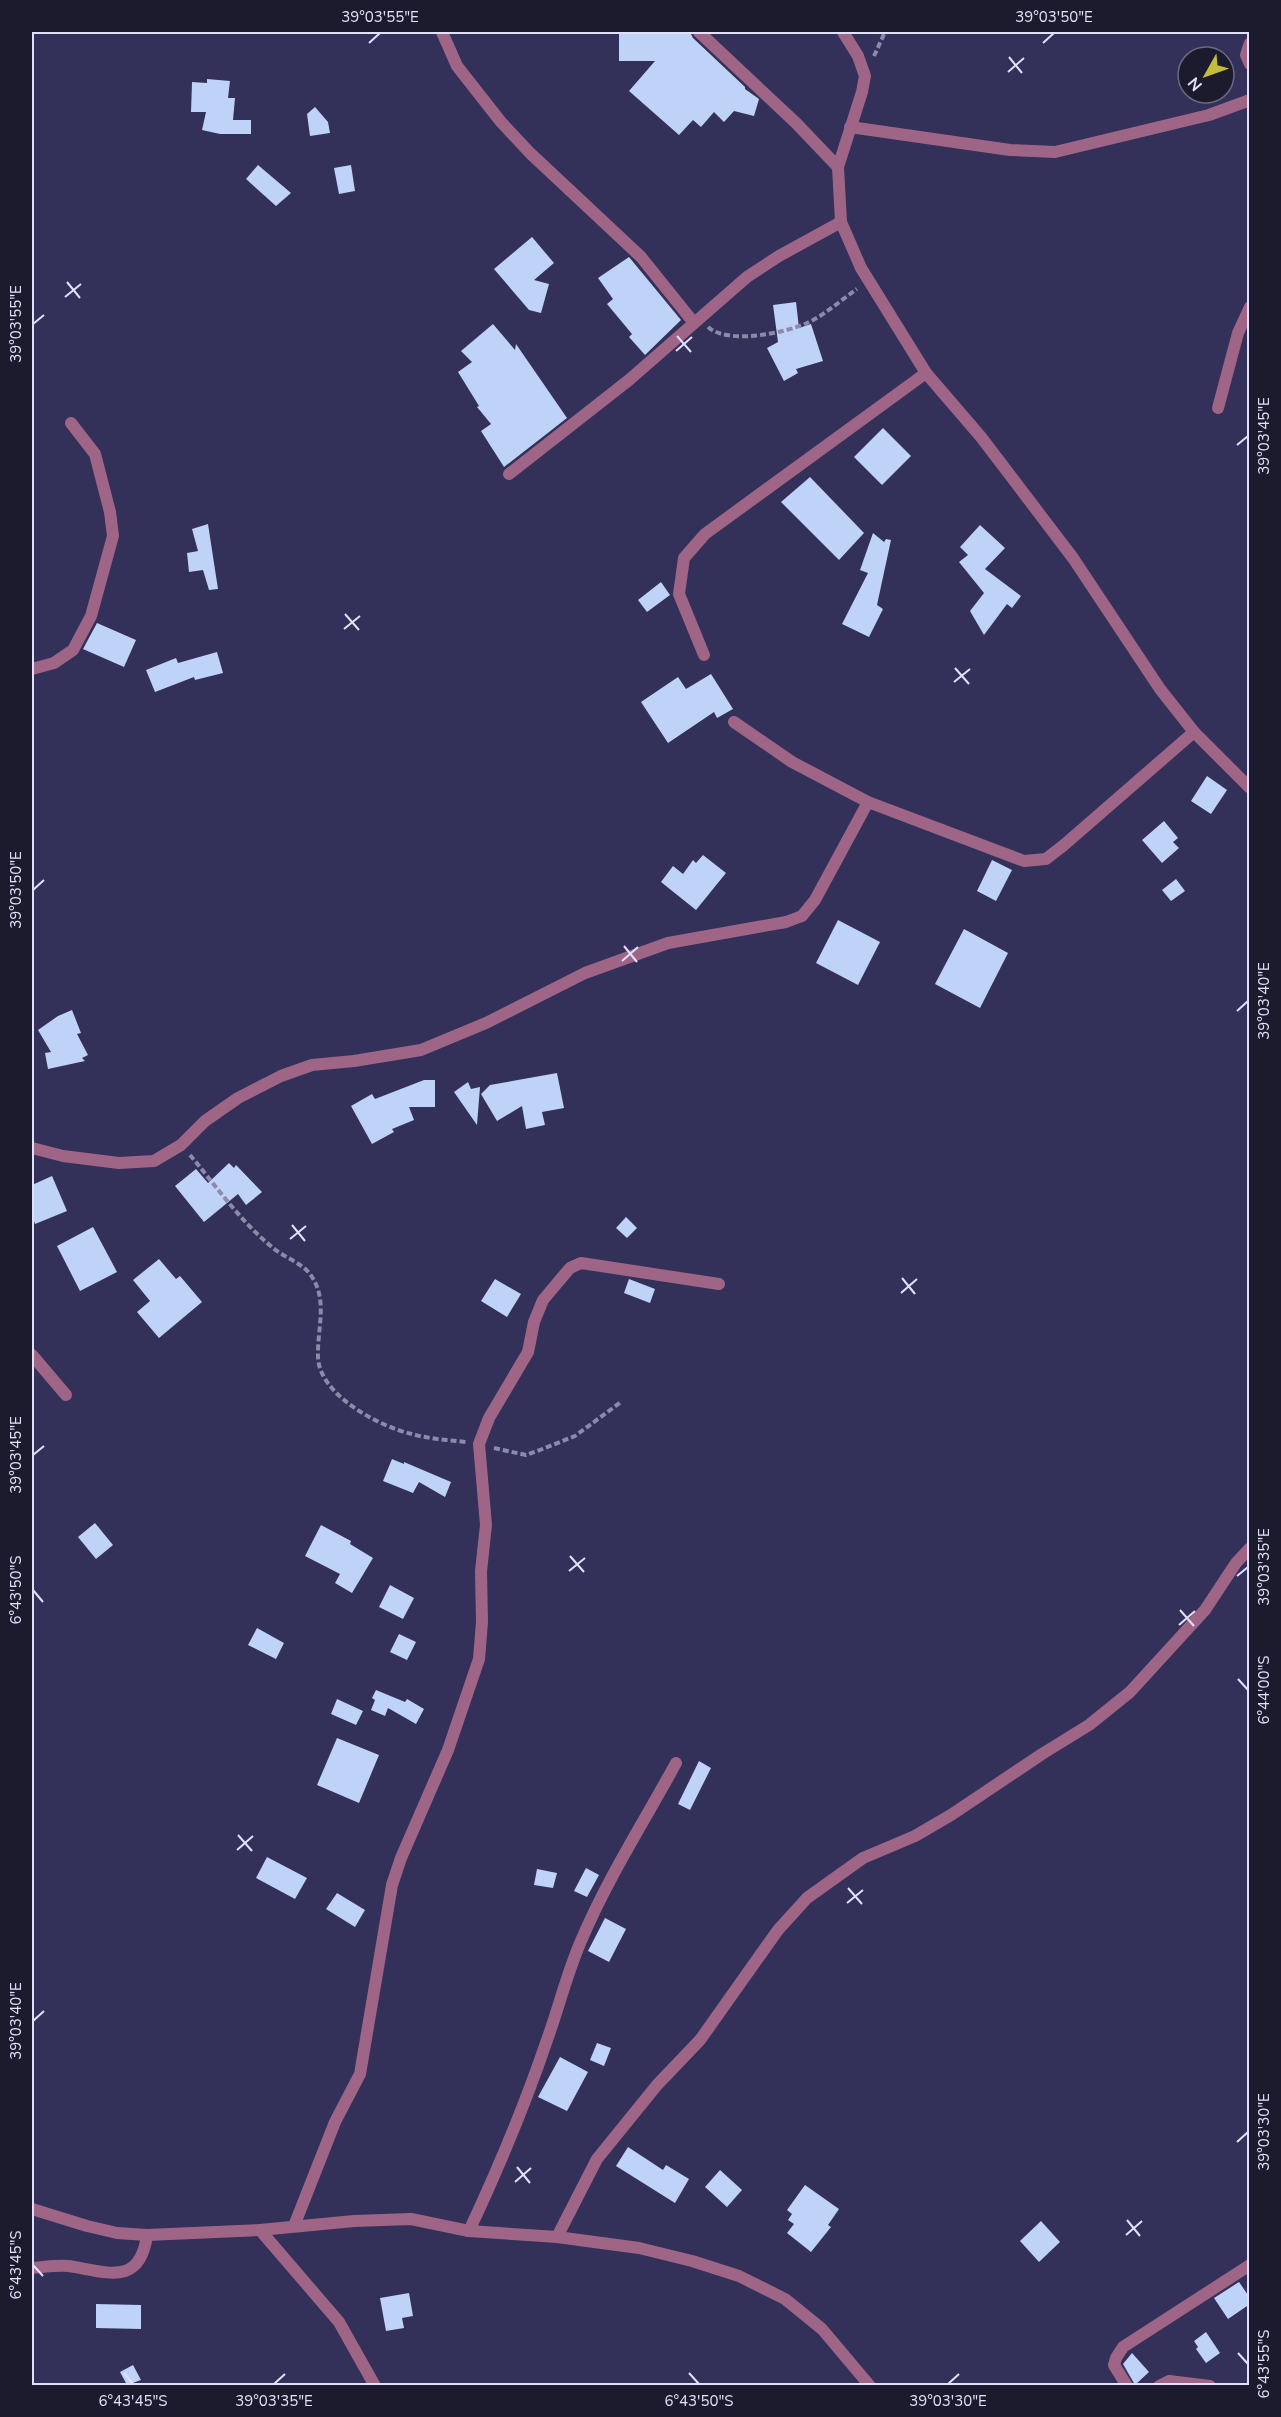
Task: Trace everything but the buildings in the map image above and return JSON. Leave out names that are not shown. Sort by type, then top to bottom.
[{"type":"street","points":[[442,32],[457,66],[501,122],[530,153],[641,257],[697,320]]},
{"type":"street","points":[[699,32],[796,123],[838,167]]},
{"type":"street","points":[[843,32],[858,56],[865,76],[838,167],[841,222],[861,268],[926,373],[981,437],[1073,558],[1160,689],[1194,732],[1250,788]]},
{"type":"street","points":[[1250,43],[1246,55],[1250,64]]},
{"type":"street","points":[[850,127],[1010,150],[1055,152],[1209,115],[1250,100]]},
{"type":"street","points":[[509,474],[629,380],[747,277],[779,256],[841,222]]},
{"type":"street","points":[[1218,408],[1238,333],[1250,307]]},
{"type":"street","points":[[704,655],[679,594],[684,558],[705,534],[926,373]]},
{"type":"street","points":[[32,669],[54,663],[73,650],[92,616],[113,536],[110,512],[95,454],[71,423]]},
{"type":"street","points":[[734,722],[792,762],[868,802],[1024,861],[1046,859],[1078,834],[1194,732]]},
{"type":"street","points":[[32,1148],[119,1163],[154,1161],[181,1145],[213,1115],[238,1098],[281,1076],[312,1065],[421,1050],[486,1023],[585,973],[658,947],[786,922],[802,916],[815,900],[868,802]]},
{"type":"street","points":[[294,2226],[335,2122],[360,2074],[392,1886],[401,1858],[448,1750],[478,1659],[482,1622],[481,1571],[486,1525],[479,1444],[489,1418],[528,1352],[534,1322],[543,1300],[570,1268],[581,1263],[719,1284]]},
{"type":"street","points":[[32,1355],[66,1395]]},
{"type":"street","points":[[556,2237],[597,2159],[657,2085],[700,2040],[778,1930],[807,1898],[863,1858],[915,1836],[951,1815],[1041,1754],[1089,1725],[1130,1692],[1205,1610],[1236,1563],[1250,1548]]},
{"type":"street","points":[[469,2231],[498,2170],[548,2039],[562,1989],[592,1914],[676,1763]]},
{"type":"street","points":[[32,2209],[87,2226],[147,2235],[260,2230],[354,2221],[411,2219],[469,2231],[556,2237],[639,2248],[739,2276],[785,2299],[822,2329],[870,2385]]},
{"type":"street","points":[[260,2230],[339,2322],[375,2385]]},
{"type":"street","points":[[32,2268],[66,2266],[107,2273],[123,2273],[134,2268],[141,2260],[147,2235]]},
{"type":"street","points":[[1127,2385],[1114,2365],[1123,2347],[1250,2265]]},
{"type":"street","points":[[1159,2385],[1169,2381],[1210,2385]]},
{"type":"path","points":[[697,320],[711,330],[724,335],[763,336],[808,323],[870,280]]},
{"type":"path","points":[[181,1145],[255,1232],[273,1249],[310,1273],[318,1286],[321,1302],[318,1360],[323,1376],[343,1400],[367,1416],[410,1434],[479,1444],[526,1455],[575,1436],[621,1402]]}]
